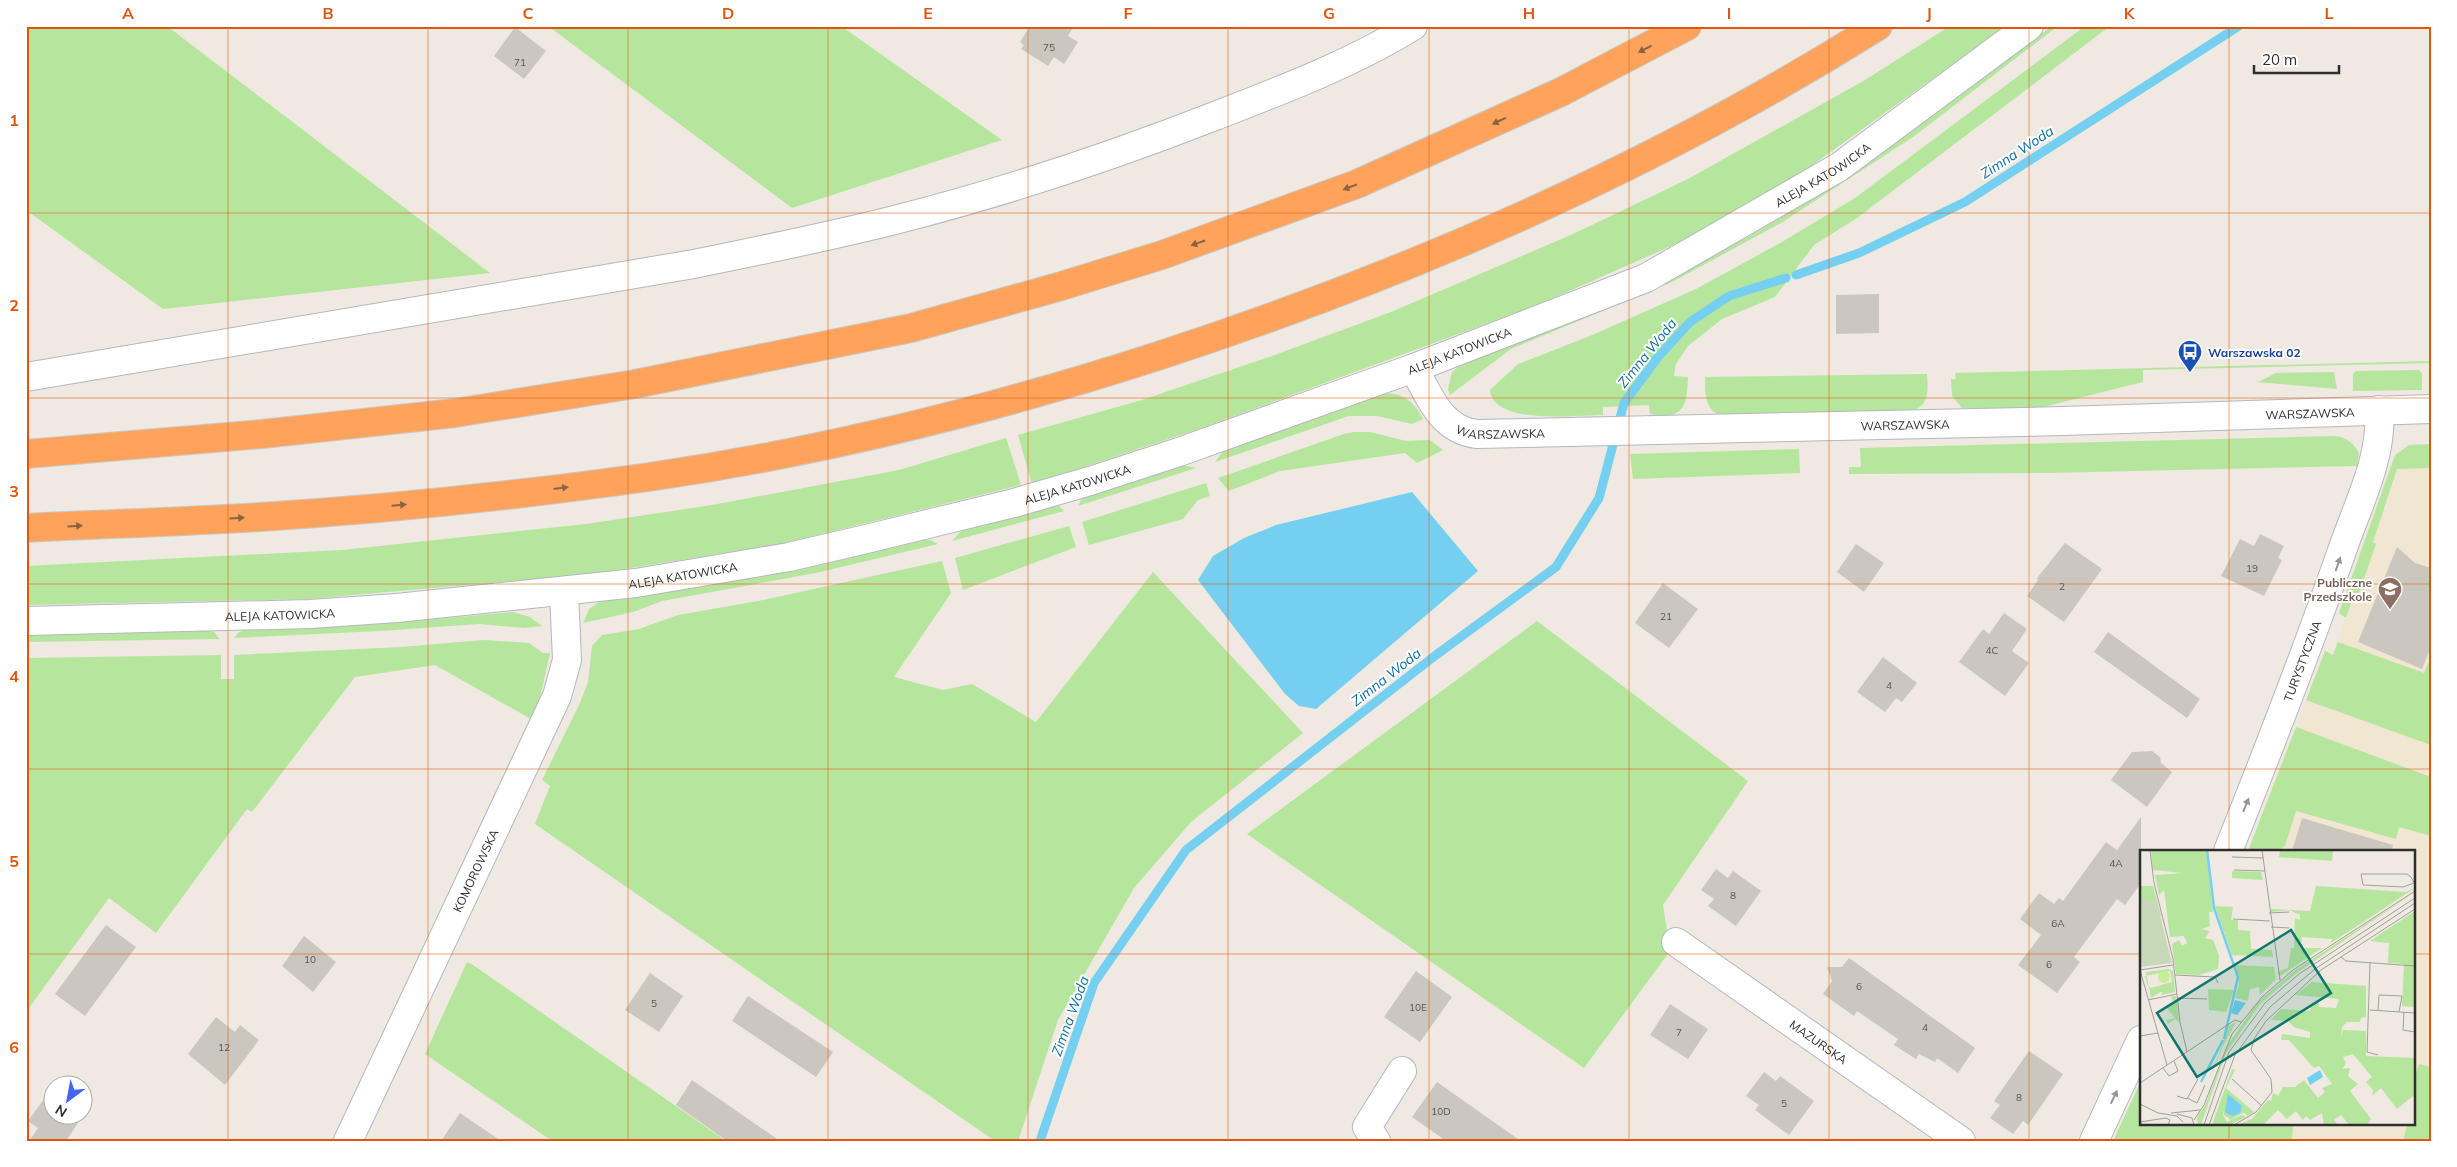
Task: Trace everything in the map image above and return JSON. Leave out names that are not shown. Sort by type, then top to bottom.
[{"type":"highway","points":[[26,454],[262,434],[455,413],[645,382],[911,328],[1162,256],[1348,188],[1552,96],[1687,26]]},
{"type":"highway","points":[[26,528],[260,517],[465,500],[653,476],[807,448],[947,417],[1087,379],[1198,342],[1397,271],[1601,180],[1715,122],[1818,64],[1878,26]]},
{"type":"street","points":[[26,377],[694,264],[800,242],[910,216],[1018,185],[1149,142],[1336,66],[1412,26]]},
{"type":"street","name":"ALEJA KATOWICKA","points":[[26,621],[310,614],[564,592],[636,583],[789,557],[1014,503],[1179,452],[1414,368],[1646,278],[1839,167],[2029,26]]},
{"type":"street","name":"WARSZAWSKA","points":[[1414,368],[1443,417],[1464,433],[1477,434],[2082,420],[2431,409]]},
{"type":"street","name":"TURYSTYCZNA","points":[[2228,850],[2307,650],[2373,463],[2380,428],[2379,410]]},
{"type":"street","name":"KOMOROWSKA","points":[[348,1141],[557,696],[567,660],[564,592]]},
{"type":"street","name":"MAZURSKA","points":[[1676,942],[1961,1141]]},
{"type":"street","points":[[2094,1141],[2140,1042]]},
{"type":"street","points":[[1376,1141],[1367,1127],[1402,1071]]},
{"type":"shaded area","points":[[2431,468],[2431,1141],[2113,1141],[2140,1083],[2140,1124],[2414,1124],[2414,850],[2248,850],[2325,651],[2333,654],[2352,600],[2356,602],[2397,469]]},
{"type":"green space","points":[[26,26],[167,26],[490,273],[163,309],[26,210]]},
{"type":"green space","points":[[548,26],[841,26],[1002,140],[792,208]]},
{"type":"green space","points":[[1950,26],[2006,26],[1804,171],[1696,235],[1540,304],[1196,430],[1032,484],[1018,435],[1142,400],[1272,356],[1391,312],[1573,234],[1688,179],[1865,80]]},
{"type":"green space","points":[[2052,26],[2058,26],[1913,137],[1781,223],[1672,282],[1511,349],[1450,395],[1448,389],[1452,372],[1465,362],[1662,280],[1725,249],[1811,200],[1893,145]]},
{"type":"green space","points":[[2085,26],[2110,26],[1857,218],[1814,245],[1775,297],[1722,319],[1688,346],[1676,364],[1674,376],[1688,377],[1685,403],[1677,413],[1661,416],[1650,414],[1649,405],[1603,407],[1603,415],[1538,416],[1520,414],[1505,409],[1495,401],[1490,390],[1518,364],[1590,336],[1696,289],[1782,242],[1855,198]]},
{"type":"green space","points":[[2431,361],[2431,363],[2143,370],[2143,382],[2039,408],[1962,408],[1952,396],[1951,379],[1956,379],[1955,373]]},
{"type":"green space","points":[[2419,370],[2422,373],[2422,390],[2353,391],[2353,374],[2356,371]]},
{"type":"green space","points":[[2334,372],[2337,389],[2258,382],[2276,373]]},
{"type":"green space","points":[[1927,374],[1925,401],[1917,409],[1911,411],[1721,416],[1715,413],[1708,405],[1705,389],[1705,377]]},
{"type":"green space","points":[[1386,393],[1404,397],[1416,408],[1423,419],[1412,424],[1377,416],[1349,416],[1215,462],[1224,450]]},
{"type":"green space","points":[[1370,432],[1406,441],[1430,440],[1443,450],[1417,463],[1405,453],[1280,471],[1229,491],[1218,478],[1344,434]]},
{"type":"green space","points":[[2335,436],[2346,439],[2357,449],[2359,453],[2357,466],[2048,473],[1849,474],[1849,467],[1861,467],[1860,448]]},
{"type":"green space","points":[[1006,438],[1021,485],[781,544],[593,574],[308,599],[26,605],[26,566],[342,550],[586,524],[712,505],[899,470]]},
{"type":"green space","points":[[2431,444],[2431,468],[2397,469],[2373,542],[2376,544],[2356,602],[2352,600],[2346,618],[2339,613],[2395,455],[2409,445]]},
{"type":"green space","points":[[1799,449],[1800,473],[1633,479],[1630,454]]},
{"type":"green space","points":[[1182,465],[1196,468],[1078,506],[1082,498],[1089,494]]},
{"type":"green space","points":[[1206,483],[1210,496],[1198,500],[1183,519],[1089,545],[1082,522]]},
{"type":"green space","points":[[1053,505],[1059,506],[1064,511],[952,541],[962,530]]},
{"type":"green space","points":[[1069,526],[1076,547],[963,590],[955,558]]},
{"type":"green space","points":[[930,540],[938,544],[816,573],[662,601],[633,612],[583,623],[589,609],[602,600],[676,590],[829,561]]},
{"type":"green space","points":[[942,561],[951,593],[894,677],[943,690],[972,684],[1036,722],[1153,572],[1303,733],[1191,822],[1134,888],[1058,1020],[1018,1141],[995,1141],[535,824],[550,786],[542,780],[580,703],[588,682],[592,646],[602,635],[639,629],[678,615],[758,601]]},
{"type":"green space","points":[[513,612],[530,617],[542,626],[525,628],[479,624],[234,638],[245,629],[426,620]]},
{"type":"green space","points":[[1537,621],[1748,781],[1663,905],[1670,951],[1584,1068],[1247,834]]},
{"type":"green space","points":[[208,630],[214,632],[220,639],[26,642],[26,634]]},
{"type":"green space","points":[[484,640],[529,643],[543,653],[550,653],[541,694],[531,719],[435,665],[355,677],[252,812],[247,809],[156,933],[109,898],[26,1012],[26,658],[221,655],[221,679],[234,679],[234,655],[401,647]]},
{"type":"green space","points":[[2338,642],[2424,673],[2428,663],[2431,663],[2431,745],[2306,700],[2325,651],[2333,655]]},
{"type":"green space","points":[[2296,727],[2431,777],[2431,836],[2399,827],[2396,839],[2296,811],[2285,846],[2279,850],[2248,850]]},
{"type":"green space","points":[[467,962],[726,1141],[552,1141],[425,1054]]},
{"type":"green space","points":[[2419,1064],[2431,1067],[2431,1141],[2403,1141],[2408,1124],[2414,1124],[2414,1102],[2416,1096],[2414,1095],[2414,1078]]},
{"type":"green space","points":[[2140,1083],[2140,1124],[2293,1124],[2292,1141],[2113,1141]]},
{"type":"water","points":[[1412,492],[1478,571],[1316,709],[1299,706],[1285,694],[1198,580],[1213,556],[1244,538],[1276,525]]},
{"type":"building","points":[[1030,26],[1074,26],[1068,36],[1078,42],[1064,64],[1054,57],[1048,66],[1021,49],[1024,45],[1020,42]]},
{"type":"building","points":[[515,27],[546,51],[524,79],[494,56]]},
{"type":"building","points":[[1879,294],[1879,333],[1836,334],[1836,295]]},
{"type":"building","points":[[2260,534],[2284,546],[2278,558],[2282,560],[2264,596],[2221,576],[2240,539],[2254,546]]},
{"type":"building","points":[[2065,543],[2102,569],[2064,622],[2027,596],[2038,580],[2037,578]]},
{"type":"building","points":[[1856,544],[1884,563],[1864,592],[1837,572]]},
{"type":"building","points":[[2397,547],[2415,563],[2431,568],[2431,647],[2422,669],[2358,642]]},
{"type":"building","points":[[1663,583],[1698,609],[1669,648],[1635,623]]},
{"type":"building","points":[[2004,613],[2027,629],[2012,651],[2029,663],[2005,696],[1959,662],[1983,629],[1989,634]]},
{"type":"building","points":[[2108,632],[2200,699],[2187,718],[2094,652]]},
{"type":"building","points":[[1883,657],[1917,683],[1902,702],[1896,698],[1885,712],[1857,692]]},
{"type":"building","points":[[2152,751],[2160,757],[2161,763],[2172,772],[2147,807],[2111,780],[2132,752]]},
{"type":"building","points":[[2141,817],[2140,884],[2125,905],[2117,899],[2074,957],[2080,962],[2057,993],[2018,965],[2041,935],[2020,919],[2039,893],[2054,904],[2059,898],[2063,901],[2106,842],[2117,850]]},
{"type":"building","points":[[2302,818],[2393,845],[2392,850],[2292,850]]},
{"type":"building","points":[[1716,869],[1728,878],[1733,871],[1761,891],[1736,926],[1708,906],[1714,899],[1701,890]]},
{"type":"building","points":[[106,925],[136,947],[85,1016],[55,994]]},
{"type":"building","points":[[304,936],[336,962],[313,992],[282,966]]},
{"type":"building","points":[[1849,958],[1975,1048],[1958,1073],[1937,1058],[1935,1062],[1919,1054],[1916,1059],[1894,1045],[1898,1039],[1857,1011],[1854,1016],[1823,994],[1832,981],[1827,967],[1842,967]]},
{"type":"building","points":[[1416,971],[1452,997],[1420,1042],[1384,1017]]},
{"type":"building","points":[[650,973],[683,996],[659,1032],[625,1010]]},
{"type":"building","points":[[748,996],[833,1052],[816,1077],[732,1021]]},
{"type":"building","points":[[1670,1004],[1708,1029],[1688,1059],[1650,1035]]},
{"type":"building","points":[[216,1017],[235,1032],[240,1025],[259,1040],[225,1085],[188,1054]]},
{"type":"building","points":[[2029,1051],[2063,1074],[2028,1125],[2023,1121],[2013,1134],[1990,1118],[2000,1105],[1994,1101]]},
{"type":"building","points":[[1764,1072],[1776,1081],[1780,1076],[1814,1101],[1789,1135],[1755,1110],[1759,1105],[1746,1096]]},
{"type":"building","points":[[692,1080],[780,1141],[727,1141],[676,1105]]},
{"type":"building","points":[[1437,1082],[1521,1141],[1446,1141],[1412,1117]]},
{"type":"building","points":[[42,1102],[42,1124],[77,1124],[66,1141],[29,1141],[38,1128],[28,1121]]},
{"type":"building","points":[[460,1113],[501,1141],[441,1141]]},
{"type":"waterway","name":"Zimna Woda","points":[[1796,275],[1859,253],[1965,202],[2239,26]]},
{"type":"waterway","name":"Zimna Woda","points":[[1040,1141],[1094,983],[1186,850],[1436,655],[1556,567],[1599,498],[1624,403],[1658,357],[1690,322],[1729,296],[1786,278]]},
{"type":"place","name":"Warszawska 02","points":[[2190,373]]},
{"type":"place","name":"Publiczne Przedszkole","points":[[2390,610]]}]
